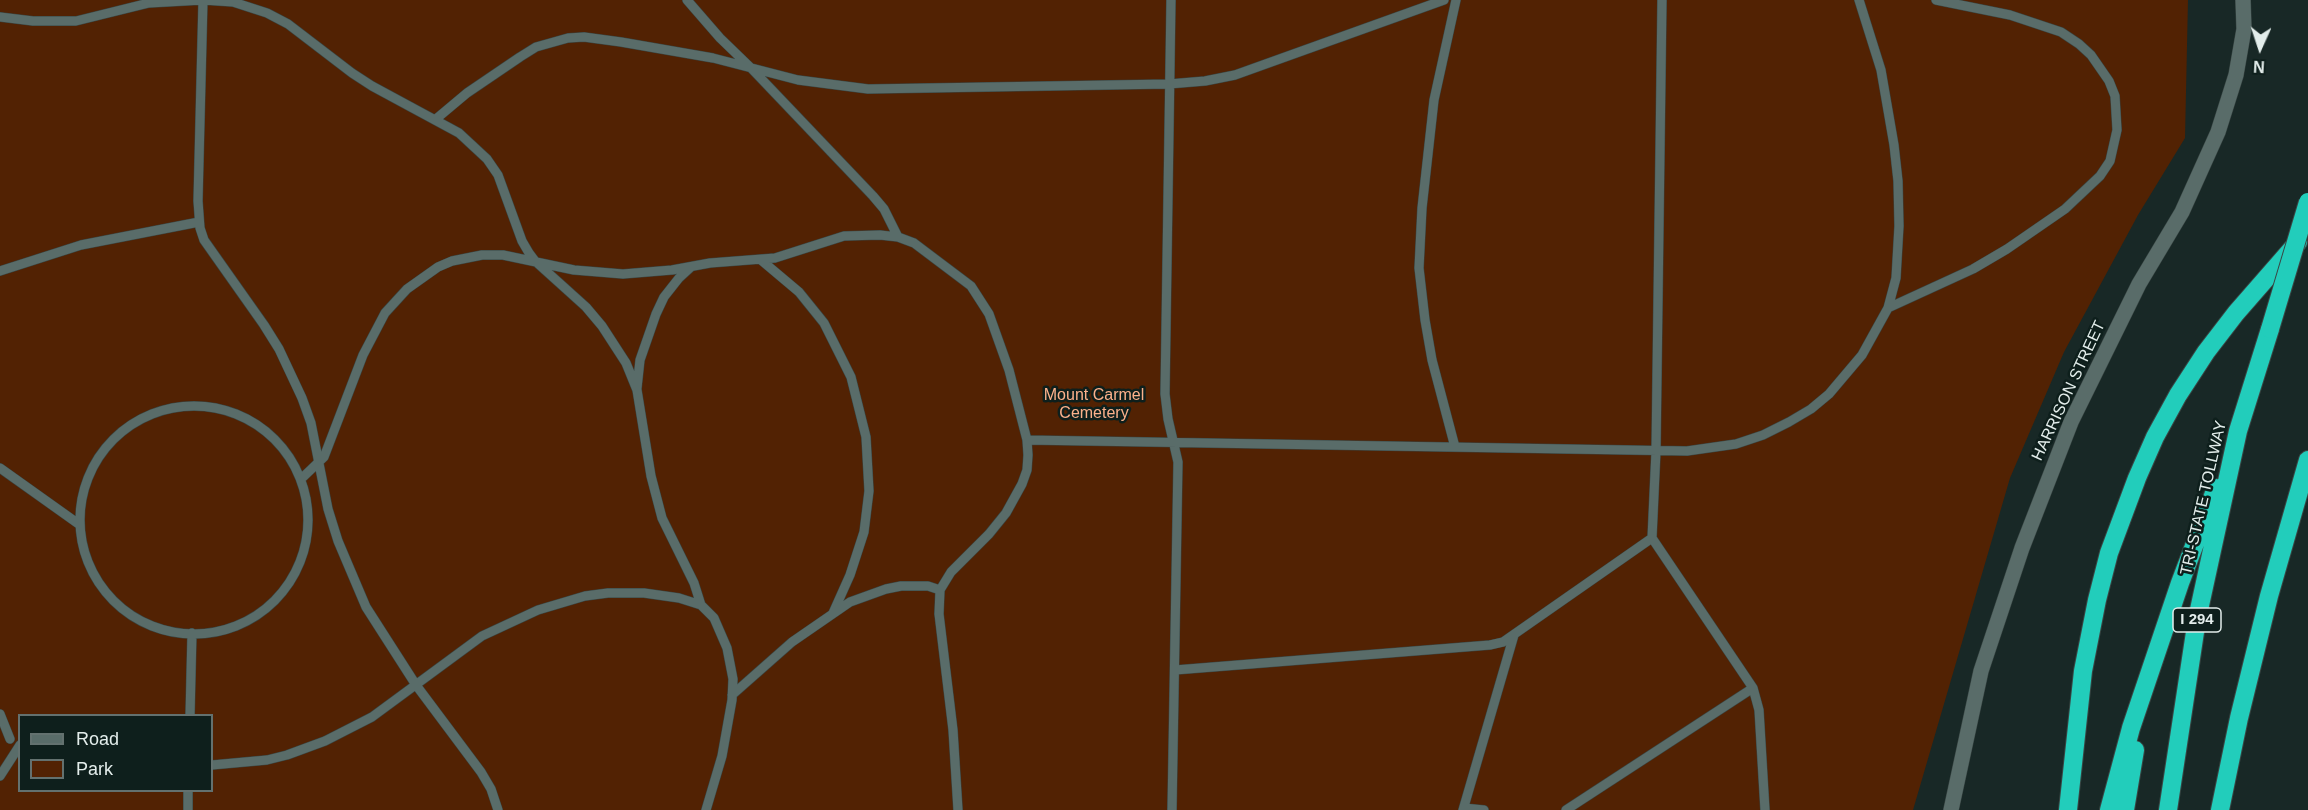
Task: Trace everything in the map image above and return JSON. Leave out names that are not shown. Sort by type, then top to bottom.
[{"type":"highway","name":"TRI-STATE TOLLWAY","points":[[2168,810],[2198,620],[2238,431],[2308,202]]},
{"type":"highway","points":[[2068,810],[2083,671],[2097,600],[2109,553],[2137,478],[2160,429],[2206,352],[2236,313],[2308,232]]},
{"type":"highway","points":[[2109,810],[2131,728],[2180,583],[2238,431]]},
{"type":"highway","points":[[2220,810],[2239,718],[2269,596],[2308,460]]},
{"type":"highway","points":[[2125,810],[2141,716],[2154,660]]},
{"type":"main road","name":"HARRISON STREET","points":[[1951,810],[1981,671],[2022,548],[2071,422],[2139,284],[2182,212],[2218,132],[2236,75],[2244,29],[2243,0]]},
{"type":"lane","points":[[0,16],[33,21],[76,21],[149,3],[203,0],[233,2],[267,13],[288,24],[372,86],[459,132],[487,159],[498,175],[522,241],[535,261],[568,290],[602,326],[626,363],[637,390],[651,476],[659,508],[702,605],[714,618],[727,648],[733,679],[732,694],[722,756],[706,810]]},
{"type":"lane","points":[[203,0],[199,222],[207,245],[264,325],[290,372],[311,423],[331,520],[355,583],[377,626],[416,686],[482,772],[498,810]]},
{"type":"lane","points":[[687,0],[720,38],[885,209],[898,237]]},
{"type":"lane","points":[[1171,0],[1165,386],[1168,419],[1178,462],[1172,810]]},
{"type":"lane","points":[[436,118],[467,93],[536,47],[568,38],[584,37],[621,42],[712,58],[798,80],[878,89],[1169,84],[1205,81],[1235,75],[1444,0]]},
{"type":"lane","points":[[1455,447],[1432,360],[1419,268],[1422,208],[1434,100],[1456,0]]},
{"type":"lane","points":[[1662,0],[1656,451],[1652,538],[1753,688],[1759,710],[1765,810]]},
{"type":"lane","points":[[1027,440],[1687,451],[1736,444],[1772,430],[1811,409],[1849,373],[1862,355],[1888,308],[1896,278],[1899,226],[1898,181],[1889,111],[1881,70],[1859,0]]},
{"type":"lane","points":[[1888,308],[1973,269],[2007,249],[2065,209],[2100,176],[2110,161],[2118,130],[2115,96],[2109,81],[2091,55],[2079,44],[2061,32],[2010,15],[1936,0]]},
{"type":"lane","points":[[0,271],[81,245],[199,222]]},
{"type":"lane","points":[[301,479],[319,464],[329,446],[346,394],[385,313],[407,289],[438,267],[467,257],[503,255],[574,270],[623,274],[710,263],[762,260],[844,236],[880,234],[914,243],[959,275],[980,299],[1003,348],[1027,440],[1027,470],[1016,498],[989,534],[951,572],[940,590],[939,614],[955,753],[958,810]]},
{"type":"lane","points":[[762,260],[799,292],[824,323],[851,377],[864,427],[869,491],[864,532],[850,575],[833,613]]},
{"type":"lane","points":[[637,390],[640,360],[656,314],[669,291],[691,267]]},
{"type":"lane","points":[[202,406],[248,420],[276,440],[294,464],[301,479],[308,508],[308,530],[304,553],[291,580],[272,603],[243,622],[210,633],[168,630],[151,625],[136,617],[111,597],[102,586],[87,558],[80,525],[83,494],[91,473],[102,453],[123,431],[136,422],[168,409],[202,406]]},
{"type":"lane","points":[[0,468],[80,525]]},
{"type":"lane","points":[[1175,670],[1490,645],[1503,642],[1652,538]]},
{"type":"lane","points":[[732,694],[792,642],[850,602],[885,589],[915,585],[940,590]]},
{"type":"lane","points":[[213,765],[267,760],[307,749],[372,717],[482,636],[516,619],[560,603],[585,596],[626,592],[679,598],[702,605]]},
{"type":"lane","points":[[190,714],[192,633]]},
{"type":"lane","points":[[1484,810],[1464,809],[1514,635]]},
{"type":"lane","points":[[1566,810],[1753,688]]},
{"type":"lane","points":[[0,714],[12,740],[0,776]]},
{"type":"lane","points":[[188,792],[188,810]]},
{"type":"green space","name":"Mount Carmel Cemetery","points":[[0,0],[2188,0],[2185,138],[2138,215],[2064,352],[2010,478],[1913,810],[0,810]]}]
